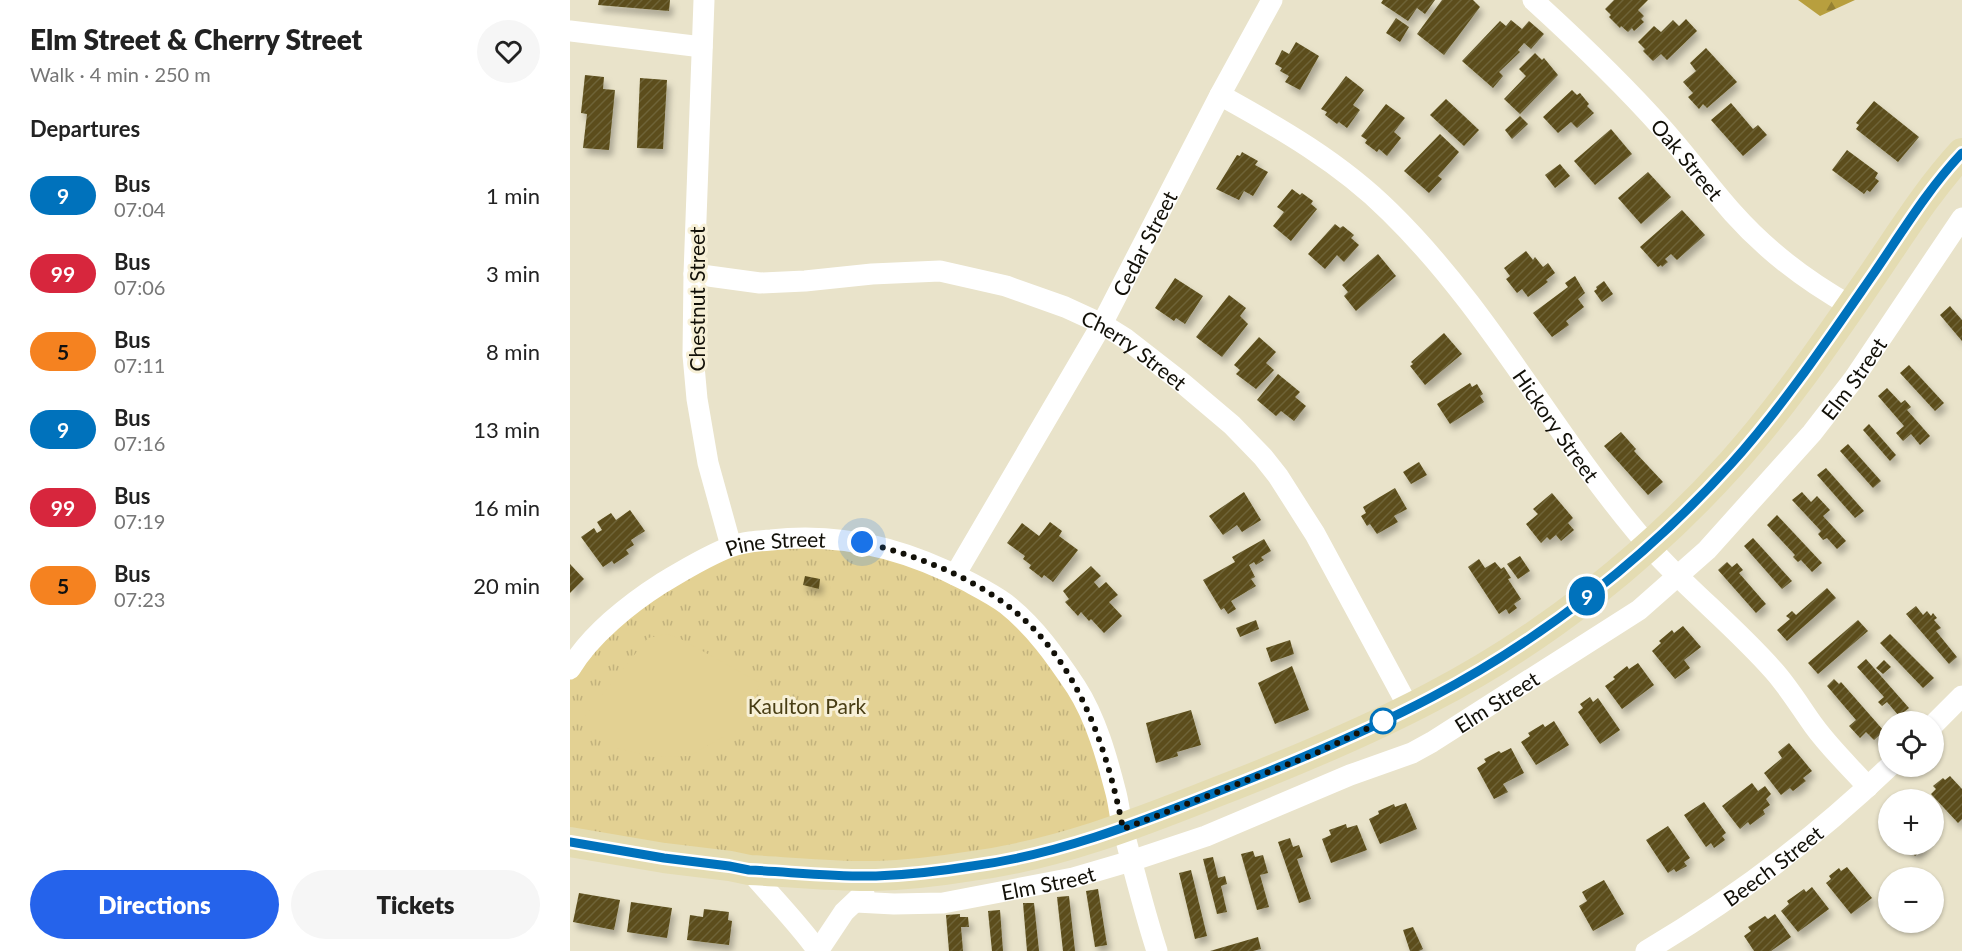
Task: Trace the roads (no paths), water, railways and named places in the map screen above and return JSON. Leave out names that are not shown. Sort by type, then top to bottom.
[{"type":"street","name":"Chestnut Street","points":[[704,0],[693,354],[697,399],[708,463],[731,546]]},
{"type":"street","name":"Cedar Street","points":[[955,575],[1102,324],[1220,95],[1272,0]]},
{"type":"street","name":"Oak Street","points":[[1533,0],[1567,31],[1662,128],[1750,230],[1801,274],[1851,306]]},
{"type":"street","points":[[570,31],[702,47]]},
{"type":"street","name":"Hickory Street","points":[[1220,95],[1296,139],[1339,169],[1388,210],[1424,247],[1483,319],[1584,463],[1648,545],[1677,577],[1729,623],[1775,672],[1826,742],[1868,787]]},
{"type":"street","name":"Elm Street","points":[[570,842],[749,870],[879,876],[974,866],[1040,853],[1123,829],[1314,754],[1434,696],[1548,626],[1601,585],[1648,545],[1731,464],[1774,412],[1851,306],[1909,219],[1962,153]]},
{"type":"street","name":"Elm Street","points":[[856,902],[943,903],[1073,878],[1206,836],[1412,753],[1432,742],[1621,622],[1654,598],[1708,548],[1812,433],[1853,380],[1962,218]]},
{"type":"street","name":"Cherry Street","points":[[694,274],[759,283],[806,282],[872,274],[940,271],[1006,286],[1065,307],[1102,324],[1126,339],[1180,381],[1232,425],[1263,457],[1315,534],[1409,708]]},
{"type":"street","name":"Pine Street","points":[[570,669],[602,630],[634,602],[692,565],[731,546],[795,537],[839,538],[883,547],[955,575],[987,592],[1022,618],[1052,652],[1088,709],[1104,751],[1131,861],[1157,951]]},
{"type":"street","points":[[1944,714],[1962,696]]},
{"type":"street","points":[[1372,726],[1384,763]]},
{"type":"street","name":"Beech Street","points":[[1646,951],[1695,921],[1769,870],[1878,777]]},
{"type":"street","points":[[749,870],[781,909],[799,925],[818,951],[844,912],[879,876]]},
{"type":"park label","name":"Kaulton Park","points":[[807,705]]}]
